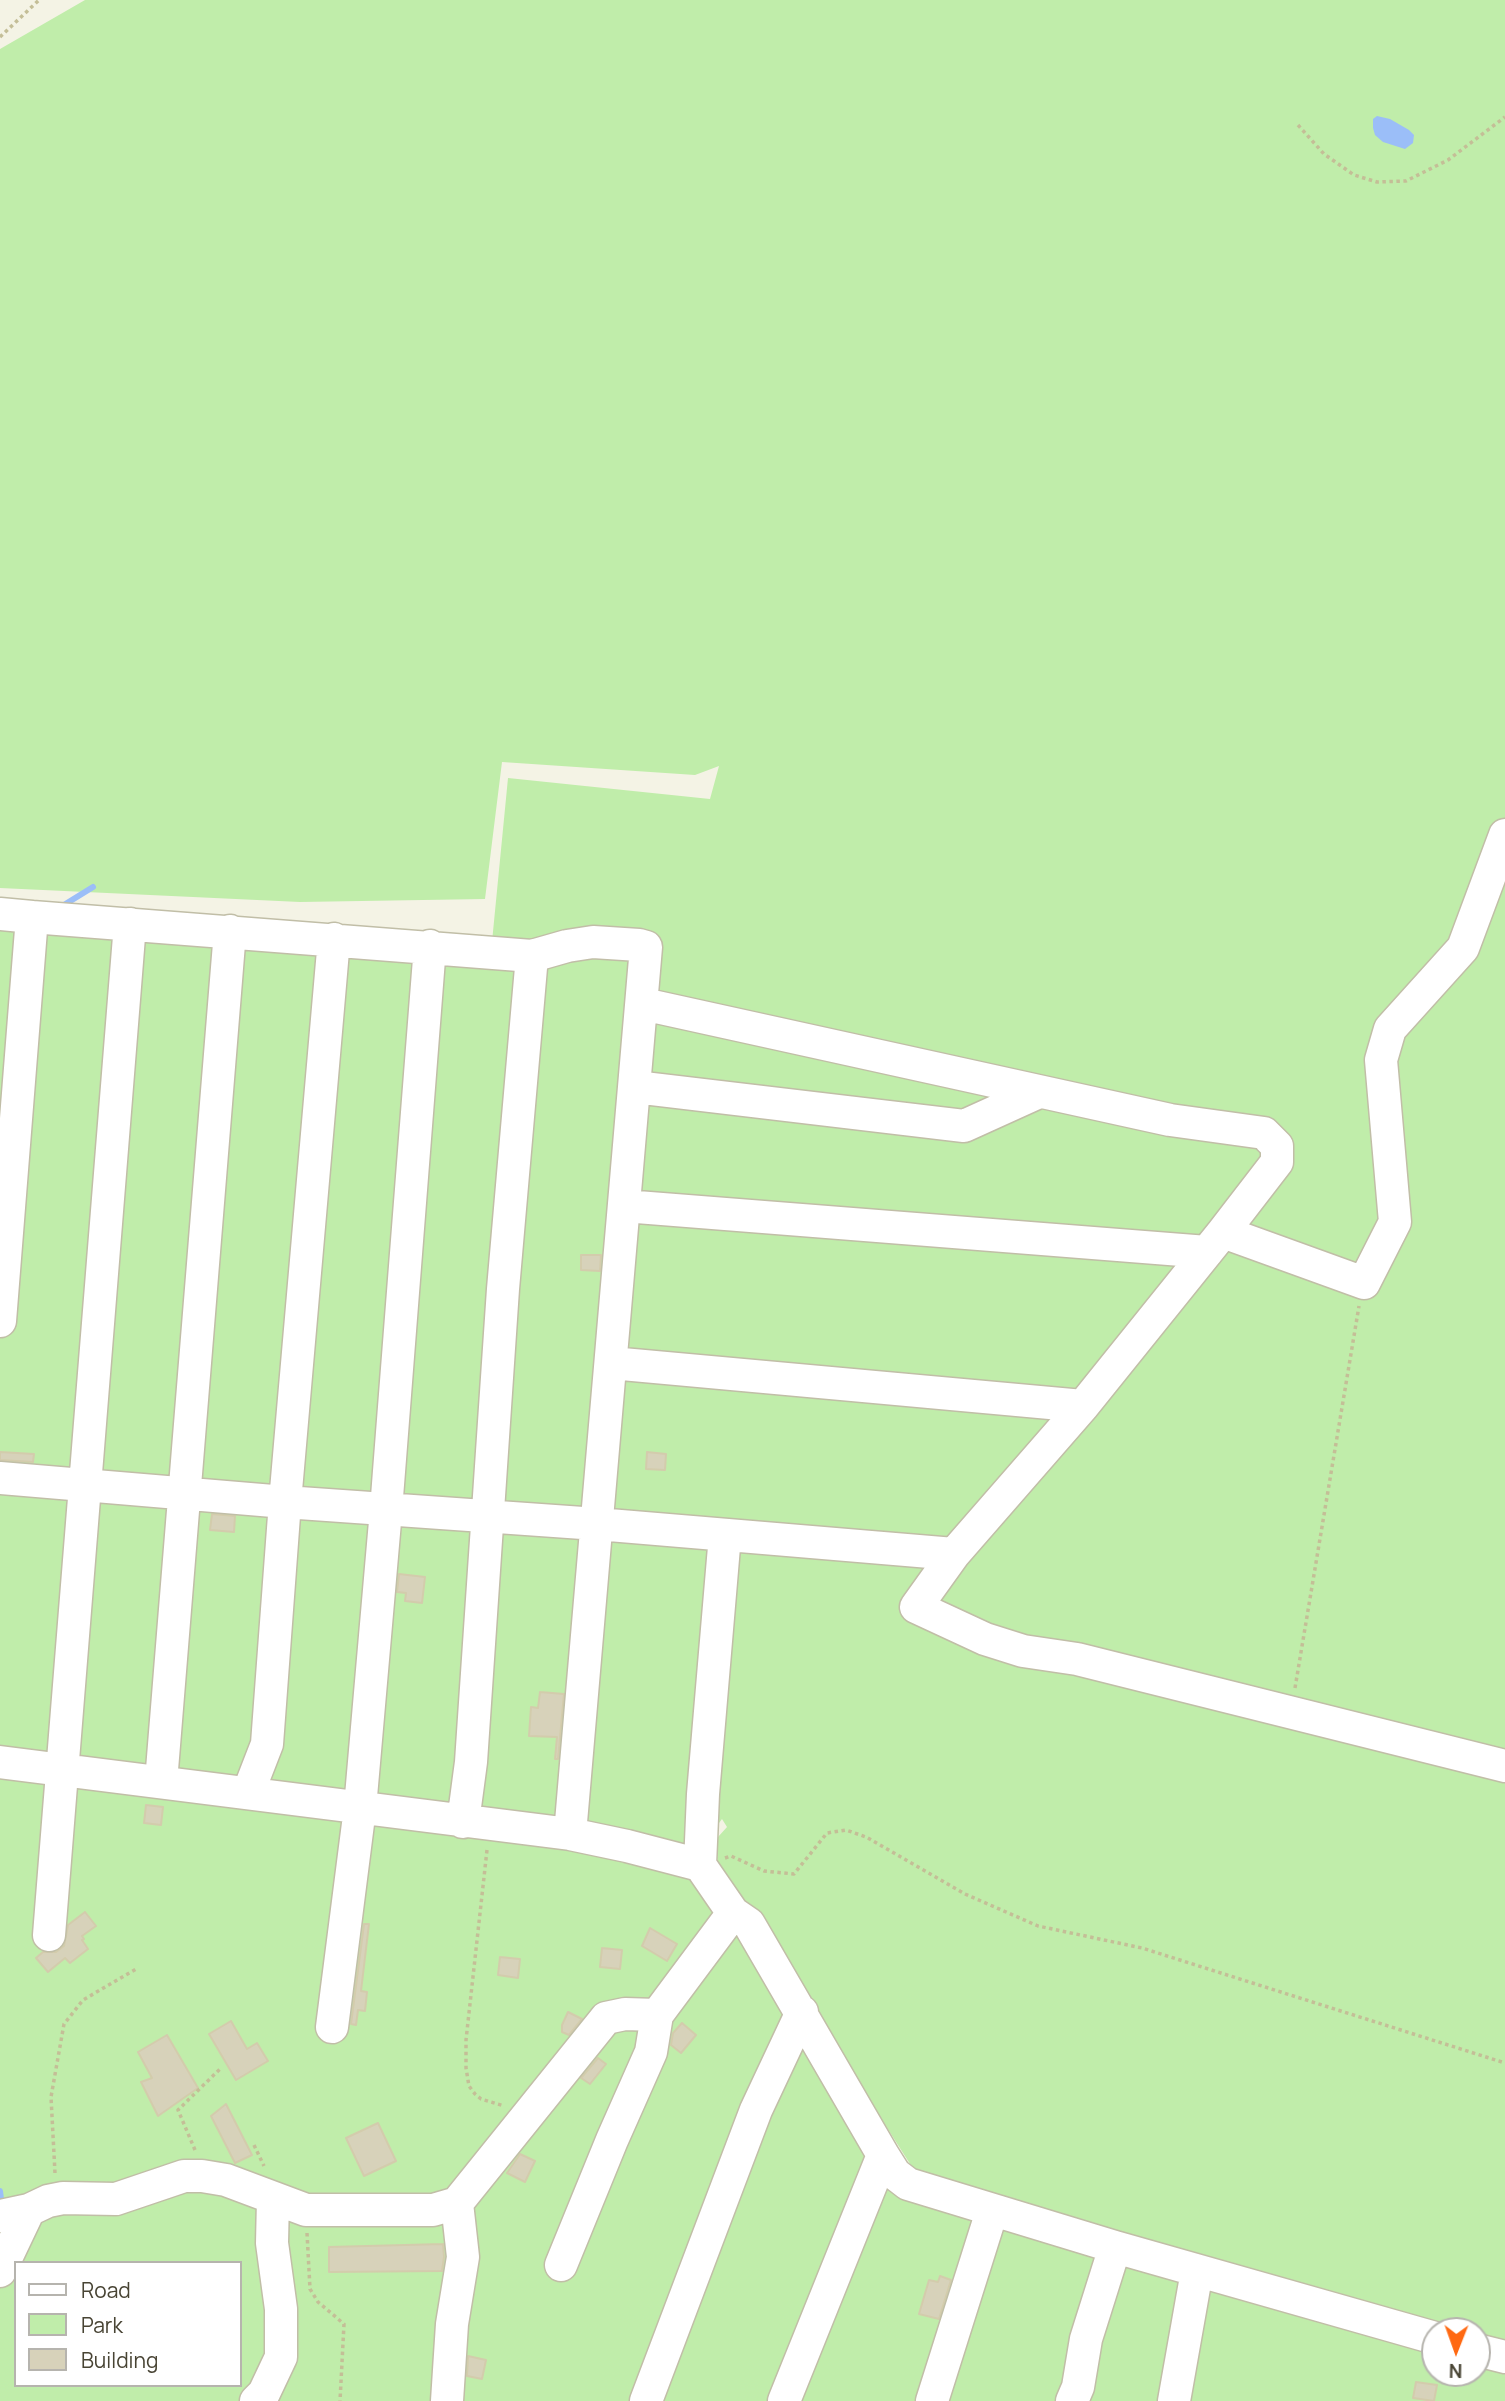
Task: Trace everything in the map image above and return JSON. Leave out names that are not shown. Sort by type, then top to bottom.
[{"type":"street","points":[[624,1206],[1215,1242],[1364,1283],[1395,1223],[1381,1060],[1390,1029],[1463,948],[1505,835]]},
{"type":"street","points":[[0,914],[531,956],[593,942],[639,944],[646,947],[570,1834]]},
{"type":"street","points":[[0,1321],[32,917]]},
{"type":"street","points":[[49,1935],[130,925]]},
{"type":"street","points":[[162,1782],[230,931]]},
{"type":"street","points":[[248,1793],[267,1745],[285,1502],[334,939]]},
{"type":"street","points":[[332,2027],[360,1808],[430,946]]},
{"type":"street","points":[[476,1824],[471,1762],[503,1289],[531,956]]},
{"type":"street","points":[[643,1004],[1170,1120],[1264,1133],[1277,1146],[1277,1161],[1083,1406],[954,1554],[916,1607],[985,1639],[1023,1651],[1077,1659],[1505,1766]]},
{"type":"street","points":[[635,1087],[964,1126],[1039,1092]]},
{"type":"street","points":[[611,1363],[1083,1406]]},
{"type":"street","points":[[0,1478],[954,1554]]},
{"type":"street","points":[[725,1535],[700,1865],[733,1913],[749,1924],[895,2174],[908,2184],[992,2211],[1421,2334]]},
{"type":"street","points":[[0,1762],[570,1834],[700,1865]]},
{"type":"street","points":[[562,2265],[651,2052],[657,2015],[733,1913]]},
{"type":"street","points":[[646,2401],[756,2110],[802,2012]]},
{"type":"street","points":[[0,2271],[25,2209],[116,2199],[184,2176],[226,2180],[306,2210],[433,2210],[457,2203],[606,2018],[625,2014],[657,2015]]},
{"type":"street","points":[[784,2401],[883,2155]]},
{"type":"street","points":[[256,2401],[264,2393],[281,2357],[281,2309],[272,2243],[273,2199]]},
{"type":"street","points":[[447,2401],[452,2324],[463,2257],[457,2203]]},
{"type":"street","points":[[932,2401],[992,2211]]},
{"type":"street","points":[[1072,2401],[1078,2387],[1086,2339],[1115,2247]]},
{"type":"street","points":[[1174,2401],[1197,2271]]},
{"type":"path","points":[[0,37],[39,0]]},
{"type":"path","points":[[1298,125],[1324,155],[1354,175],[1377,183],[1406,181],[1438,165],[1498,125],[1505,117]]},
{"type":"path","points":[[1292,1711],[1364,1283]]},
{"type":"path","points":[[476,1824],[466,2068],[469,2086],[481,2099],[529,2113]]},
{"type":"path","points":[[700,1865],[731,1856],[764,1871],[794,1874],[827,1833],[846,1830],[866,1837],[965,1894],[1038,1926],[1142,1948],[1505,2063]]},
{"type":"path","points":[[25,2209],[51,2096],[64,2024],[83,2000],[136,1969]]},
{"type":"path","points":[[202,2176],[189,2133],[177,2110],[221,2068]]},
{"type":"path","points":[[306,2210],[310,2289],[318,2302],[344,2324],[340,2401]]},
{"type":"green space","points":[[85,0],[1505,0],[1505,2401],[0,2401],[0,917],[491,952],[508,778],[710,799],[719,766],[695,775],[502,762],[485,899],[300,902],[0,888],[0,49]],"holes":[[[722,1819],[727,1827],[718,1837],[717,1876],[772,1947],[919,2178],[874,2161],[780,1996],[711,1897],[713,1831]]]},
{"type":"water","points":[[1377,116],[1390,119],[1409,130],[1414,135],[1413,143],[1405,149],[1383,142],[1375,135],[1373,128],[1373,119]]},
{"type":"building","points":[[581,1255],[601,1255],[600,1271],[581,1270]]},
{"type":"building","points":[[0,1452],[34,1454],[33,1462],[0,1460]]},
{"type":"building","points":[[647,1452],[666,1454],[665,1470],[646,1469]]},
{"type":"building","points":[[212,1514],[235,1516],[234,1532],[210,1530]]},
{"type":"building","points":[[399,1574],[425,1577],[422,1603],[405,1601],[406,1593],[397,1592]]},
{"type":"building","points":[[540,1692],[564,1694],[558,1759],[555,1759],[557,1737],[529,1736],[531,1707],[538,1708]]},
{"type":"building","points":[[146,1805],[163,1807],[161,1825],[144,1823]]},
{"type":"building","points":[[85,1912],[96,1926],[82,1936],[88,1949],[70,1963],[65,1958],[48,1972],[36,1958],[43,1952],[56,1952],[64,1946],[68,1925]]},
{"type":"building","points":[[364,1924],[369,1924],[361,1991],[367,1992],[365,2011],[358,2010],[356,2025],[351,2024]]},
{"type":"building","points":[[650,1928],[677,1944],[667,1961],[642,1946]]},
{"type":"building","points":[[602,1948],[622,1950],[620,1969],[600,1967]]},
{"type":"building","points":[[500,1957],[520,1959],[518,1978],[498,1975]]},
{"type":"building","points":[[568,2012],[582,2019],[569,2035],[562,2032]]},
{"type":"building","points":[[231,2021],[247,2049],[257,2043],[268,2061],[236,2080],[209,2034]]},
{"type":"building","points":[[682,2023],[696,2035],[681,2053],[671,2045],[673,2033]]},
{"type":"building","points":[[167,2035],[198,2088],[158,2116],[141,2082],[152,2078],[138,2052]]},
{"type":"building","points":[[598,2058],[606,2064],[590,2084],[581,2078]]},
{"type":"building","points":[[226,2104],[252,2155],[235,2163],[211,2116]]},
{"type":"building","points":[[378,2123],[396,2161],[364,2176],[346,2138]]},
{"type":"building","points":[[520,2154],[535,2161],[525,2182],[507,2173]]},
{"type":"building","points":[[443,2244],[442,2271],[329,2272],[329,2247]]},
{"type":"building","points":[[940,2276],[951,2280],[939,2319],[919,2314],[929,2280],[938,2282]]},
{"type":"building","points":[[468,2356],[486,2360],[482,2379],[467,2376]]},
{"type":"building","points":[[1416,2382],[1421,2383],[1421,2387],[1437,2387],[1434,2401],[1413,2398]]},
{"type":"waterway","points":[[59,908],[93,887]]},
{"type":"waterway","points":[[0,2191],[2,2207]]}]
